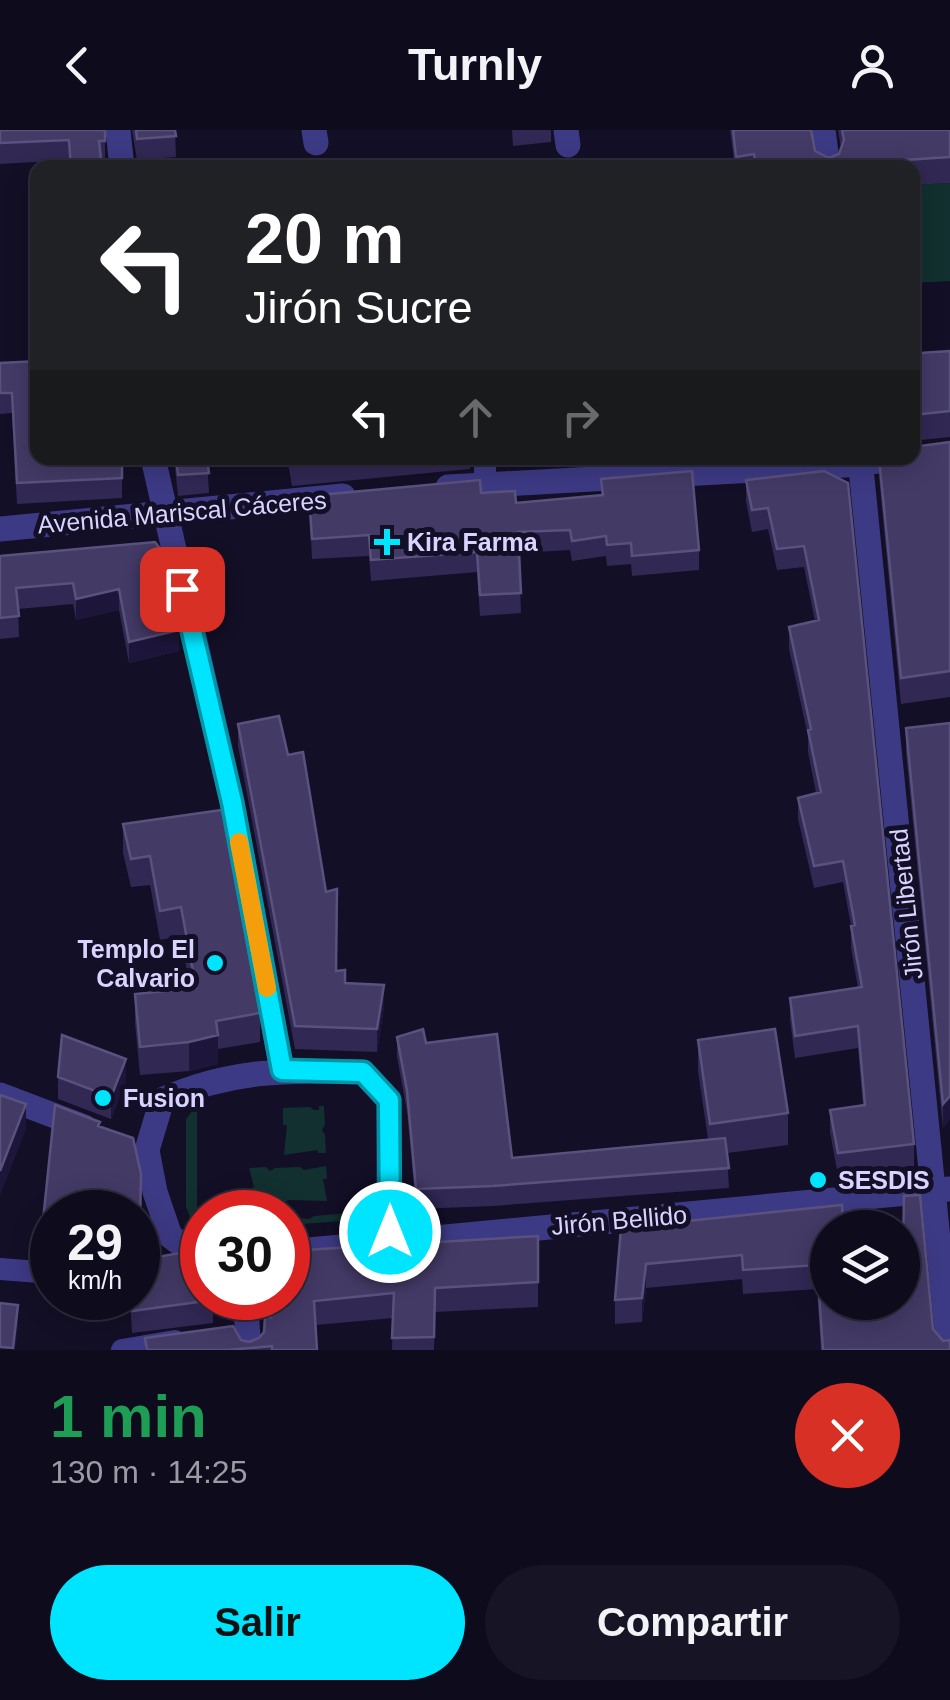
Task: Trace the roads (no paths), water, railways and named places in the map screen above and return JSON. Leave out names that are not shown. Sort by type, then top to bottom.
[{"type":"street","points":[[118,130],[121,160]]},
{"type":"street","points":[[823,130],[827,160]]},
{"type":"street","points":[[155,465],[232,802],[282,1070]]},
{"type":"street","points":[[429,489],[485,471],[690,465]]},
{"type":"street","name":"Jirón Libertad","points":[[861,465],[942,1190],[948,1350]]},
{"type":"street","name":"Avenida Mariscal Cáceres","points":[[0,530],[372,494]]},
{"type":"street","points":[[129,1144],[162,1100],[202,1082],[282,1070],[363,1072],[389,1100],[389,1241]]},
{"type":"street","points":[[0,1095],[129,1144],[170,1236],[180,1243]]},
{"type":"street","name":"Jirón Bellido","points":[[310,1250],[942,1190]]},
{"type":"lane","points":[[167,1262],[180,1260]]},
{"type":"lane","points":[[0,1269],[30,1271]]},
{"type":"lane","points":[[122,1350],[191,1340]]},
{"type":"place","name":"Kira Farma","points":[[387,542]]},
{"type":"place","name":"Templo El Calvario","points":[[215,963]]},
{"type":"place","name":"Fusion","points":[[103,1098]]},
{"type":"place","name":"SESDIS","points":[[818,1180]]}]
